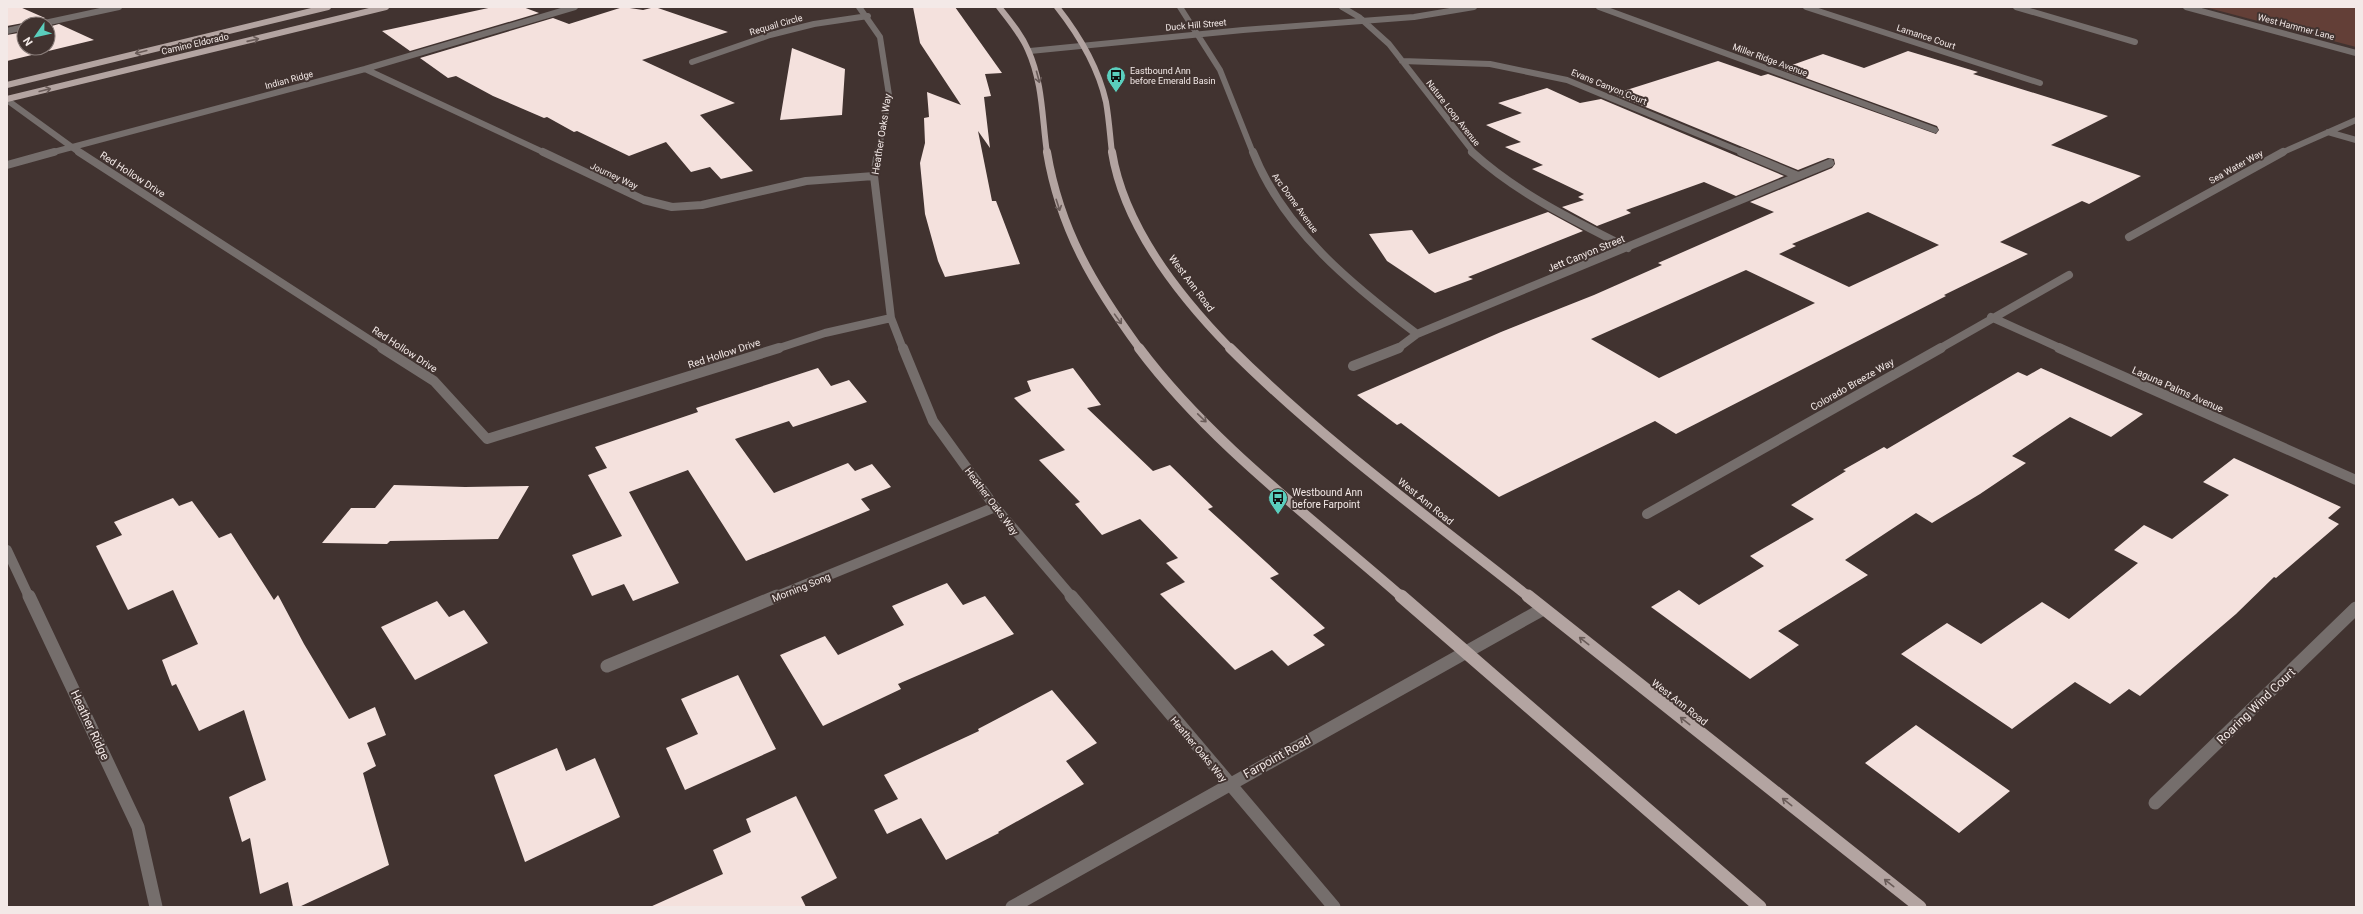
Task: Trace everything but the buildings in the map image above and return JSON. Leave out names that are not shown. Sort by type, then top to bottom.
[{"type":"main road","name":"Camino Eldorado","points":[[7,85],[328,7]]},
{"type":"main road","name":"Camino Eldorado","points":[[7,100],[386,7]]},
{"type":"main road","points":[[999,7],[1017,30],[1030,51],[1041,87],[1047,159],[1058,205],[1067,228],[1094,282],[1119,320],[1164,377],[1204,420],[1249,463],[1464,653],[1760,907]]},
{"type":"main road","name":"West Ann Road","points":[[1057,7],[1084,45],[1102,89],[1106,104],[1112,158],[1126,199],[1152,249],[1195,308],[1252,372],[1289,406],[1920,907]]},
{"type":"street","points":[[56,21],[119,7]]},
{"type":"street","name":"Indian Ridge","points":[[7,164],[72,148],[365,69],[575,7]]},
{"type":"street","name":"Heather Oaks Way","points":[[859,7],[868,16],[880,37],[889,95],[874,176],[891,318],[933,421],[995,508],[1334,907]]},
{"type":"street","name":"Arc Dome Avenue","points":[[1180,7],[1199,33],[1226,84],[1264,177],[1281,203],[1311,241],[1340,273],[1417,334]]},
{"type":"street","name":"Nature Loop Avenue","points":[[1342,7],[1365,21],[1386,40],[1472,152],[1499,176],[1556,210],[1628,248]]},
{"type":"street","name":"Duck Hill Street","points":[[1030,51],[1199,33],[1433,16],[1474,7]]},
{"type":"street","name":"Miller Ridge Avenue","points":[[1599,7],[1935,130]]},
{"type":"street","name":"Lamance Court","points":[[1806,7],[2040,83]]},
{"type":"street","points":[[2016,7],[2135,42]]},
{"type":"street","name":"West Hammer Lane","points":[[2186,7],[2356,53]]},
{"type":"street","name":"Requail Circle","points":[[692,62],[770,35],[814,24],[868,16]]},
{"type":"street","name":"Evans Canyon Court","points":[[1402,61],[1446,61],[1490,64],[1567,80],[1798,176]]},
{"type":"street","name":"Journey Way","points":[[365,69],[644,200],[672,207],[702,205],[806,181],[874,176]]},
{"type":"street","name":"Red Hollow Drive","points":[[7,100],[72,148],[434,381],[487,440],[825,333],[891,318]]},
{"type":"street","name":"Sea Water Way","points":[[2129,237],[2256,166],[2356,120]]},
{"type":"street","points":[[2328,132],[2356,140]]},
{"type":"street","name":"Jett Canyon Street","points":[[1353,366],[1398,348],[1417,334],[1628,248],[1830,163]]},
{"type":"street","name":"Colorado Breeze Way","points":[[1647,514],[1991,317],[2069,275]]},
{"type":"street","name":"Laguna Palms Avenue","points":[[1991,317],[2356,480]]},
{"type":"street","name":"Morning Song","points":[[607,666],[995,508]]},
{"type":"street","name":"Heather Ridge","points":[[7,550],[138,827],[156,907]]},
{"type":"street","name":"Roaring Wind Court","points":[[2155,803],[2356,608]]},
{"type":"street","name":"Farpoint Road","points":[[1012,907],[1228,784],[1544,609]]},
{"type":"shaded area","points":[[2205,7],[2356,7],[2356,47]]},
{"type":"place","name":"Eastbound Ann before Emerald Basin","points":[[1116,93]]},
{"type":"place","name":"Westbound Ann before Farpoint","points":[[1278,515]]}]
